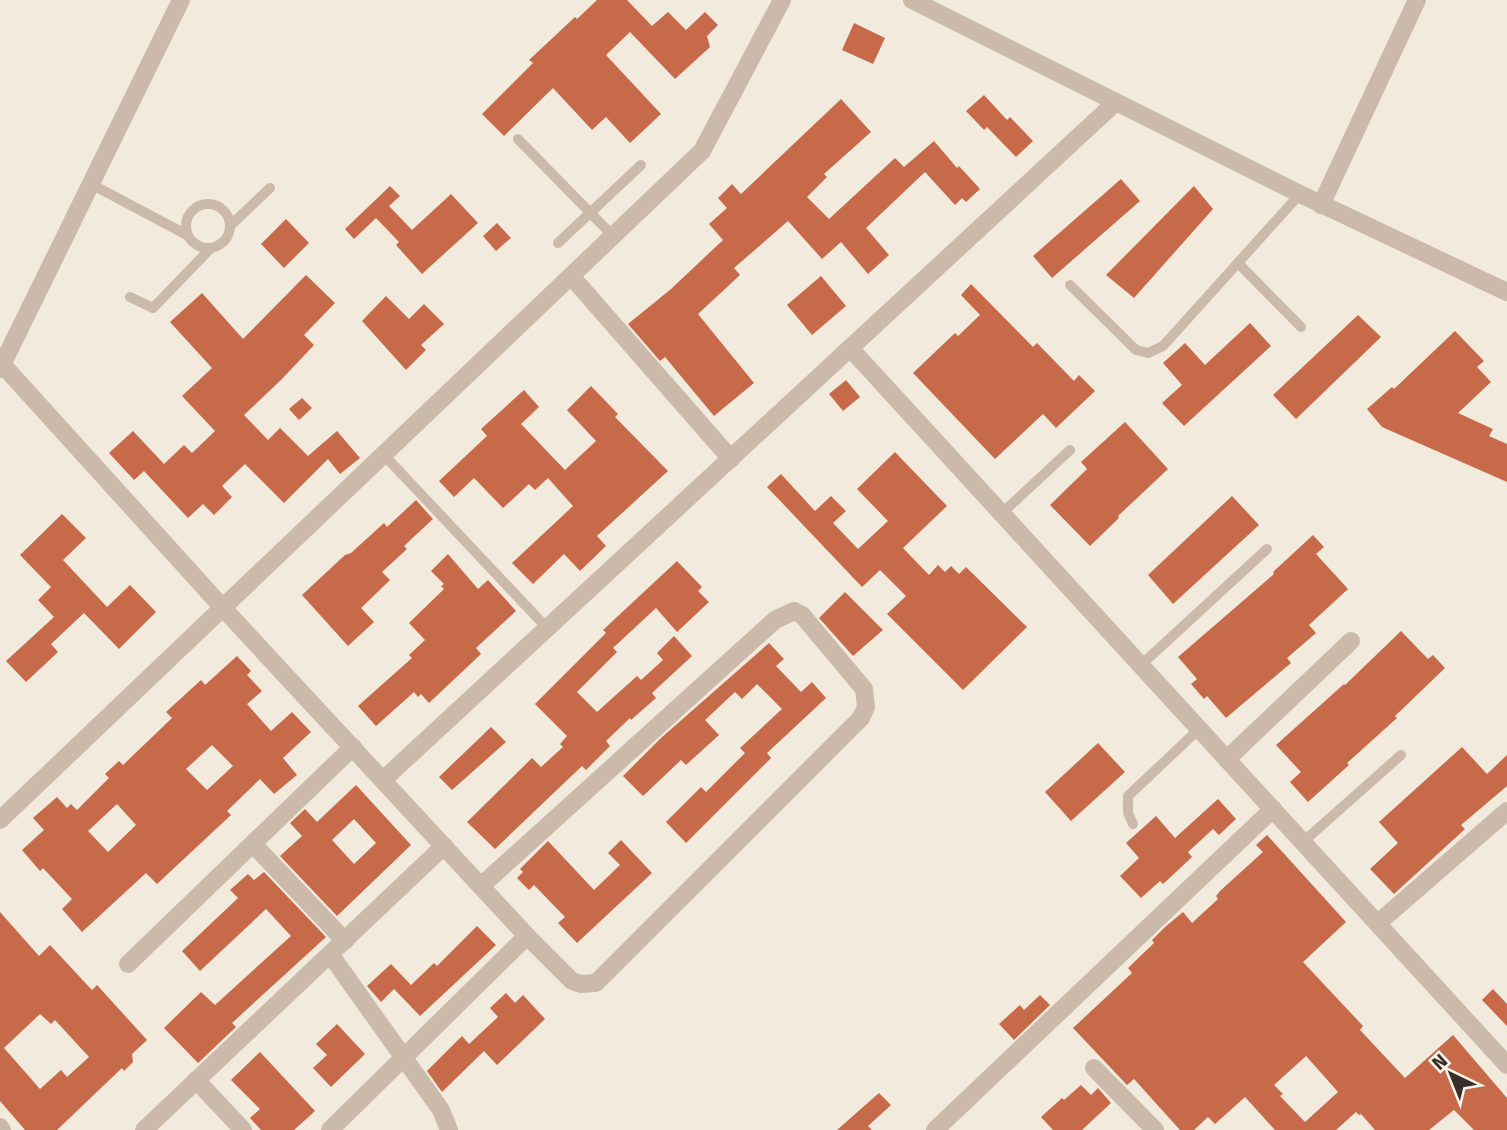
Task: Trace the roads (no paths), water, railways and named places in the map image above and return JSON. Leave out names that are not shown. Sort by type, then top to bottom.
[{"type":"street","points":[[181,0],[1,366],[527,936],[572,982],[581,985],[596,983],[861,718],[866,707],[864,689],[802,615],[794,611],[775,620],[481,886]]},
{"type":"street","points":[[0,820],[702,151],[782,0]]},
{"type":"street","points":[[912,0],[1321,205],[1507,292]]},
{"type":"street","points":[[1321,205],[1417,0]]},
{"type":"street","points":[[383,780],[1116,102]]},
{"type":"street","points":[[571,276],[731,459]]},
{"type":"street","points":[[850,348],[1507,1065]]},
{"type":"street","points":[[1227,759],[1351,641]]},
{"type":"street","points":[[128,964],[353,747]]},
{"type":"street","points":[[934,1130],[1273,810]]},
{"type":"street","points":[[1378,923],[1507,811]]},
{"type":"street","points":[[253,844],[345,941]]},
{"type":"street","points":[[144,1130],[444,846]]},
{"type":"street","points":[[330,1130],[527,936]]},
{"type":"street","points":[[330,954],[441,1110],[449,1130]]},
{"type":"street","points":[[1094,1068],[1155,1130]]},
{"type":"street","points":[[197,1080],[243,1130]]},
{"type":"lane","points":[[518,139],[613,236]]},
{"type":"lane","points":[[558,243],[641,165]]},
{"type":"lane","points":[[91,184],[187,235],[196,245],[209,249]]},
{"type":"lane","points":[[130,297],[153,308],[209,249],[223,243],[231,225],[270,188]]},
{"type":"lane","points":[[1070,285],[1136,350],[1149,353],[1163,346],[1300,194]]},
{"type":"lane","points":[[187,235],[189,214],[207,204],[220,207],[231,225]]},
{"type":"lane","points":[[1238,263],[1301,327]]},
{"type":"lane","points":[[1001,514],[1070,450]]},
{"type":"lane","points":[[384,455],[547,628]]},
{"type":"lane","points":[[1141,665],[1267,549]]},
{"type":"lane","points":[[1133,824],[1128,813],[1128,796],[1199,729]]},
{"type":"lane","points":[[1303,842],[1401,755]]}]
